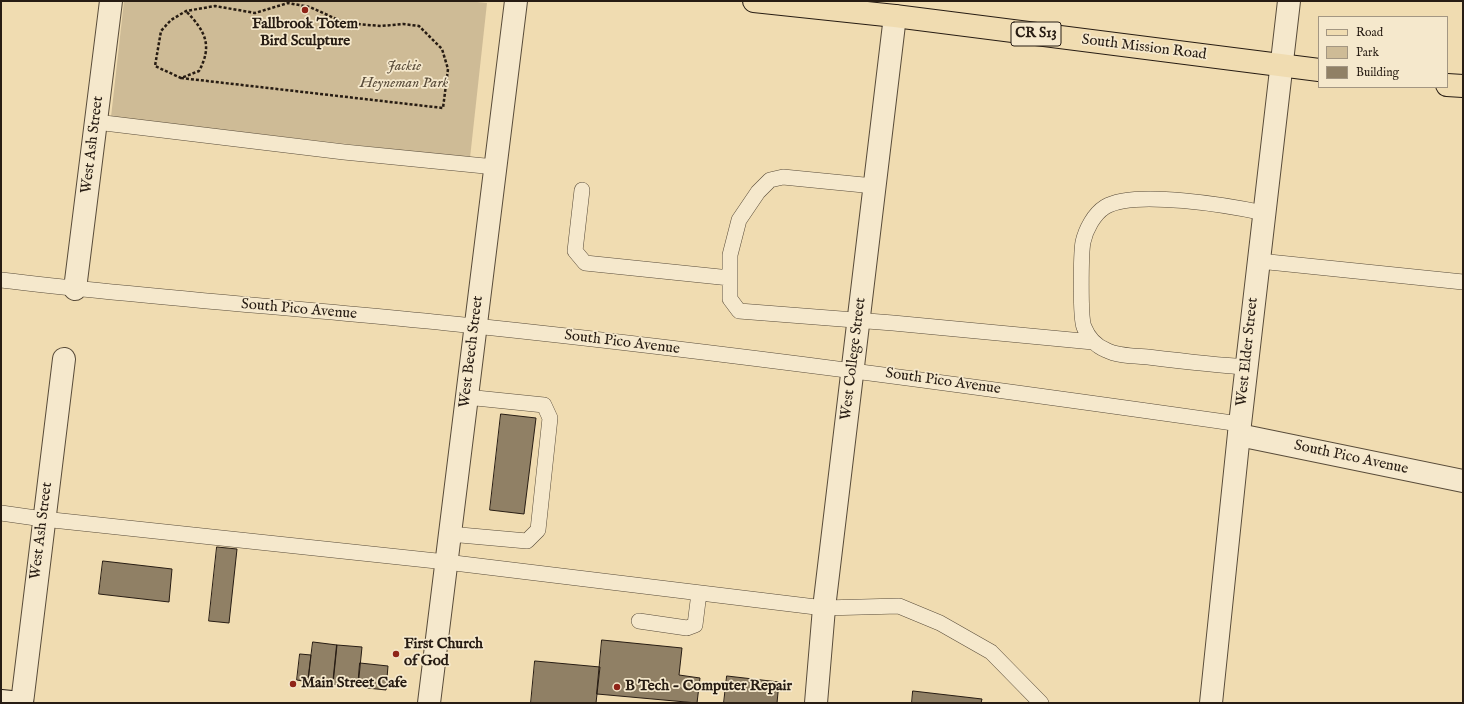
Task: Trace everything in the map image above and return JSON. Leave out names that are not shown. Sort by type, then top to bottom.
[{"type":"main road","name":"South Mission Road","points":[[754,1],[894,16],[1318,70]]},
{"type":"main road","points":[[1448,84],[1463,86]]},
{"type":"street","name":"West Ash Street","points":[[75,289],[110,1]]},
{"type":"street","name":"West Beech Street","points":[[429,703],[516,1]]},
{"type":"street","name":"West Elder Street","points":[[1211,703],[1264,213],[1289,1]]},
{"type":"street","name":"West College Street","points":[[816,703],[824,608],[894,16]]},
{"type":"street","name":"West Ash Street","points":[[22,703],[43,519],[64,359]]},
{"type":"street","name":"South Pico Avenue","points":[[1240,429],[1463,481]]},
{"type":"street","points":[[1,701],[22,703]]},
{"type":"lane","points":[[96,122],[344,152],[495,167]]},
{"type":"lane","points":[[874,186],[783,177],[770,180],[758,192],[739,220],[730,254],[730,299],[739,311],[1093,342]]},
{"type":"lane","points":[[582,190],[574,251],[585,263],[730,278]]},
{"type":"lane","points":[[1247,367],[1136,356],[1107,351],[1093,342],[1083,326],[1081,300],[1083,243],[1092,221],[1106,207],[1138,199],[1156,199],[1235,207],[1264,213]]},
{"type":"lane","points":[[1259,261],[1463,282]]},
{"type":"lane","name":"South Pico Avenue","points":[[1,280],[75,289],[475,326],[852,369],[1240,429]]},
{"type":"lane","points":[[449,534],[527,541],[538,530],[550,418],[544,405],[466,397]]},
{"type":"lane","points":[[1,513],[43,519],[446,562],[824,608],[899,606],[940,623],[991,652],[1041,703]]},
{"type":"lane","points":[[639,621],[687,628],[695,626],[699,593]]},
{"type":"path","points":[[288,3],[310,7],[345,23],[381,26],[403,24],[419,26],[442,49],[448,69],[444,108],[181,78],[155,66],[160,31],[171,20],[186,11],[215,6],[255,13],[288,3]]},
{"type":"path","points":[[181,78],[199,71],[206,59],[206,40],[201,26],[186,11]]},
{"type":"green space","name":"Jackie Heyneman Park","points":[[124,1],[467,1],[487,3],[470,158],[111,117]]},
{"type":"building","points":[[501,414],[536,418],[524,514],[490,510]]},
{"type":"building","points":[[217,547],[237,549],[229,623],[209,621]]},
{"type":"building","points":[[103,561],[172,569],[169,602],[99,594]]},
{"type":"building","points":[[602,640],[682,648],[679,675],[700,678],[697,703],[597,694]]},
{"type":"building","points":[[313,642],[337,645],[333,684],[308,682]]},
{"type":"building","points":[[337,645],[362,647],[358,687],[333,684]]},
{"type":"building","points":[[300,654],[311,655],[308,682],[297,680]]},
{"type":"building","points":[[535,661],[600,667],[596,703],[531,703]]},
{"type":"building","points":[[360,663],[388,666],[386,690],[358,687]]},
{"type":"building","points":[[727,676],[779,682],[777,703],[724,703]]},
{"type":"building","points":[[913,691],[982,699],[981,703],[912,703]]},
{"type":"place","name":"Fallbrook Totem Bird Sculpture","points":[[305,10]]},
{"type":"place","name":"First Church of God","points":[[396,654]]},
{"type":"place","name":"Main Street Cafe","points":[[293,684]]},
{"type":"place","name":"B Tech - Computer Repair","points":[[617,687]]}]
